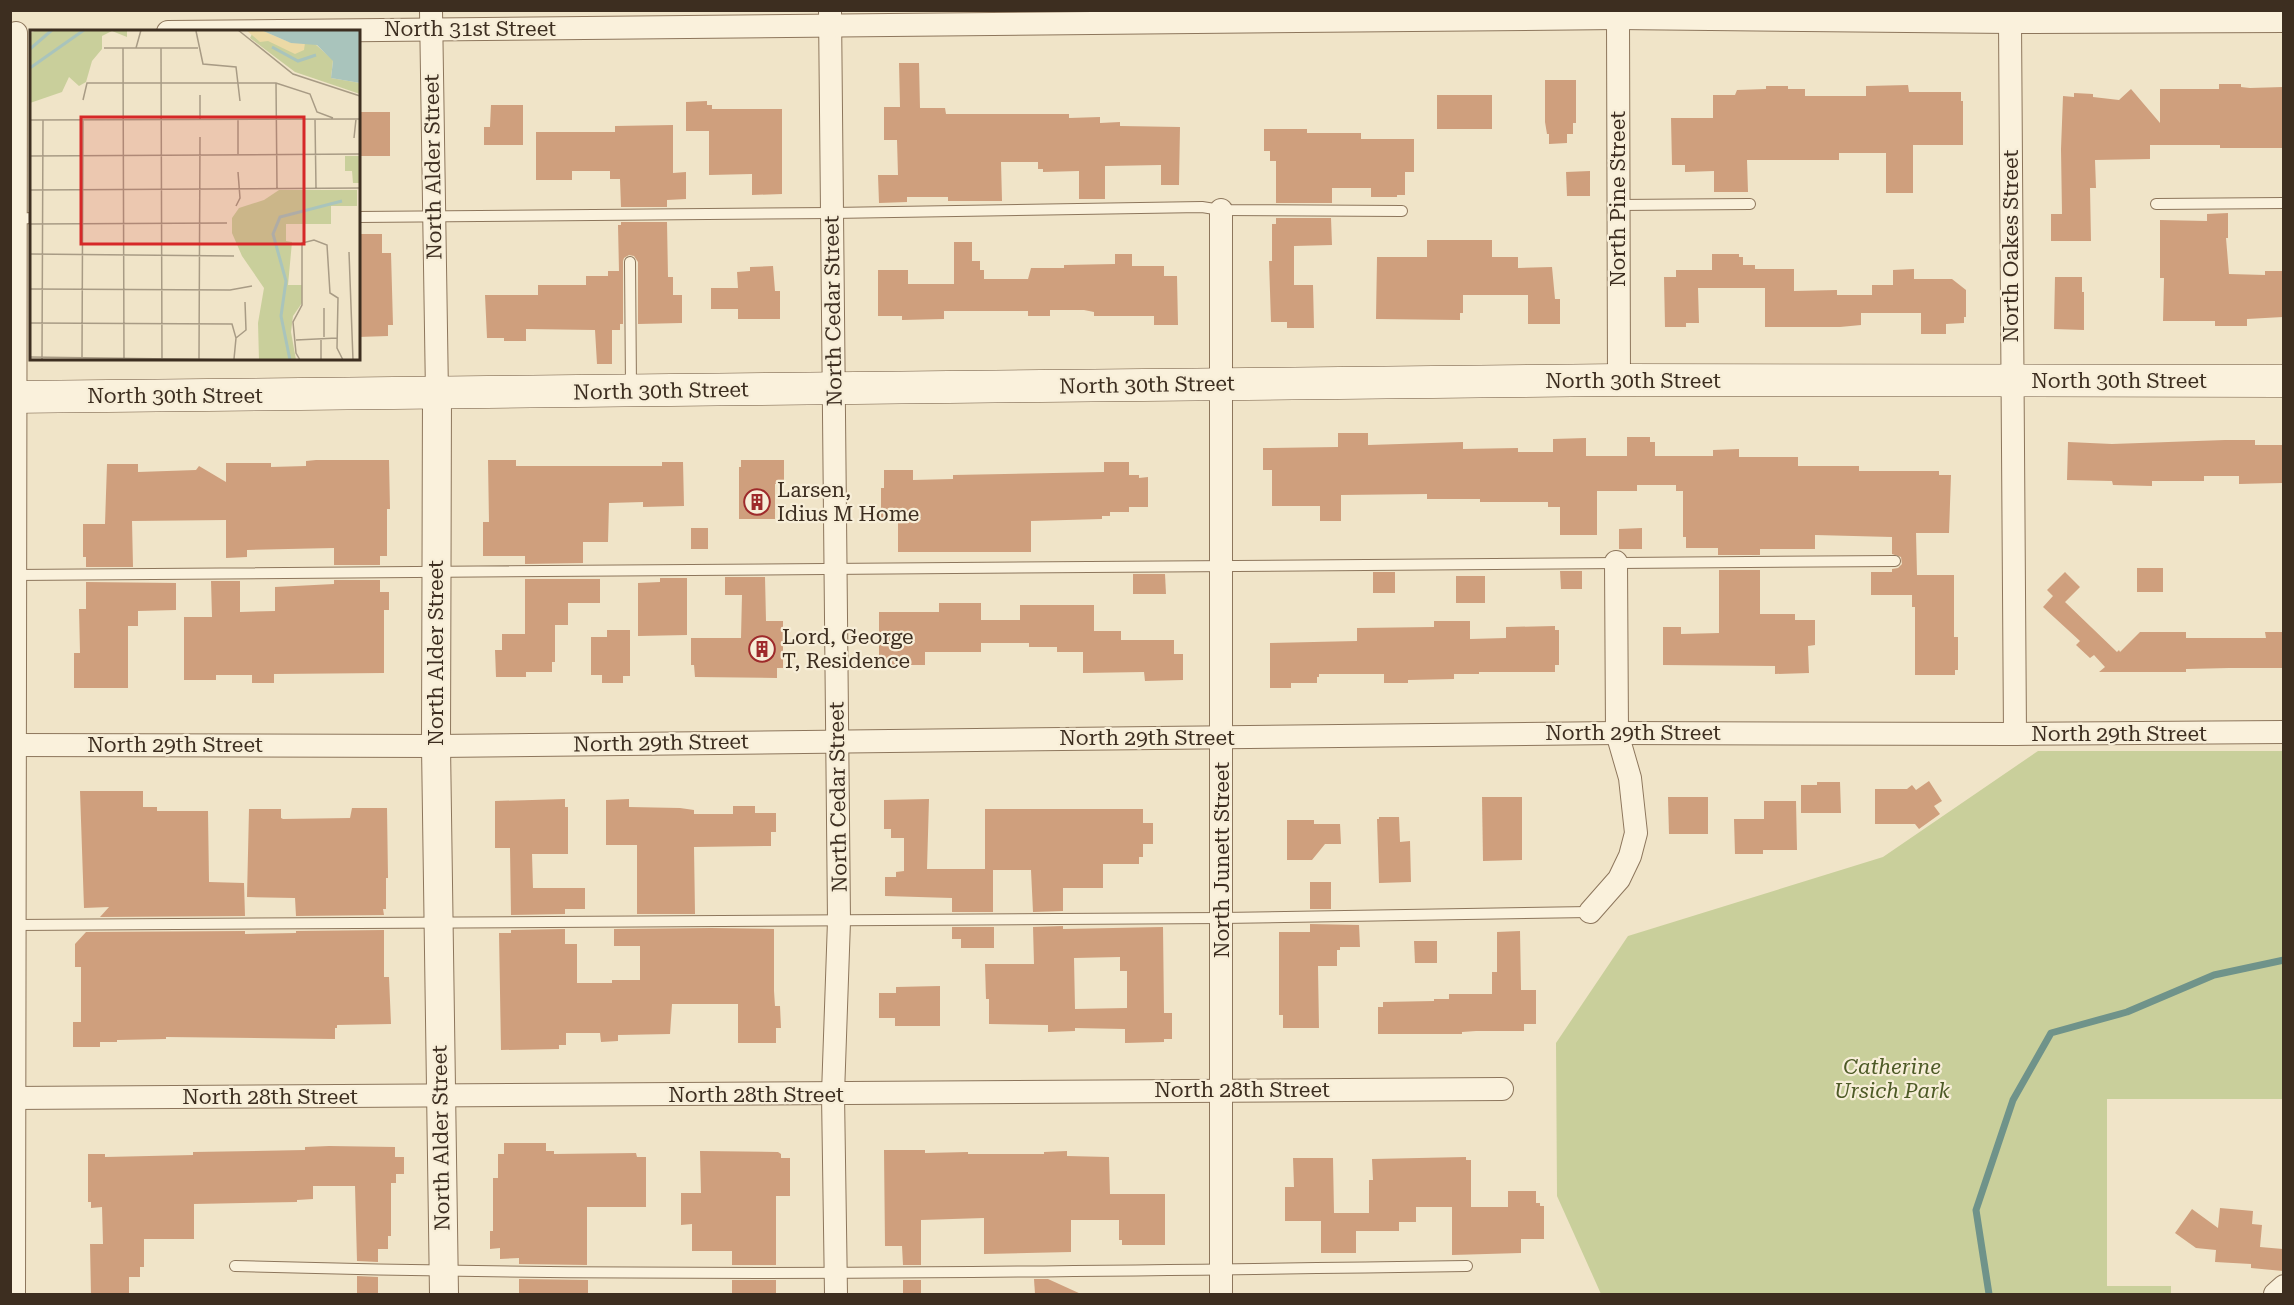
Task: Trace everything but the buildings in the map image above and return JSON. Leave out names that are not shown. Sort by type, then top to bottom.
[{"type":"main road","name":"North 30th Street","points":[[13,397],[1619,380],[2283,381]]},
{"type":"street","name":"North 31st Street","points":[[212,30],[431,20],[1221,16],[1618,18],[2010,16],[2283,21]]},
{"type":"street","name":"North Oakes Street","points":[[2010,16],[2015,734]]},
{"type":"street","name":"North Pine Street","points":[[1618,18],[1619,380]]},
{"type":"street","name":"North Cedar Street","points":[[830,19],[839,921],[833,1094],[836,1284]]},
{"type":"street","name":"North Alder Street","points":[[431,20],[437,394],[436,746],[444,1283]]},
{"type":"street","points":[[14,1294],[13,397],[19,219],[19,33]]},
{"type":"street","name":"North Junett Street","points":[[1221,210],[1221,1294]]},
{"type":"street","points":[[1590,912],[1619,879],[1635,839],[1635,814],[1630,778],[1617,733],[1616,562]]},
{"type":"street","name":"North 29th Street","points":[[13,745],[436,746],[1617,733],[2283,732]]},
{"type":"street","name":"North 28th Street","points":[[12,1098],[1502,1089]]},
{"type":"street","points":[[2275,1294],[2283,1286]]},
{"type":"lane","points":[[2156,204],[2283,203]]},
{"type":"lane","points":[[1618,205],[1750,204]]},
{"type":"lane","points":[[360,217],[1202,207],[1221,210],[1402,211]]},
{"type":"lane","points":[[630,262],[631,392]]},
{"type":"lane","points":[[13,575],[1895,561]]},
{"type":"lane","points":[[13,925],[1222,918],[1590,912]]},
{"type":"lane","points":[[235,1266],[444,1283],[836,1284],[1220,1270],[1467,1266]]},
{"type":"green space","name":"Catherine Ursich Park","points":[[2038,751],[2283,751],[2283,1099],[2107,1099],[2107,1286],[2171,1286],[2171,1294],[1601,1294],[1557,1196],[1556,1043],[1628,936],[1883,857]]},
{"type":"waterway","points":[[1989,1294],[1976,1210],[2013,1100],[2051,1033],[2127,1012],[2214,975],[2284,960]]},
{"type":"place","name":"Larsen, Idius M Home","points":[[757,502]]},
{"type":"place","name":"Lord, George T, Residence","points":[[762,649]]}]
